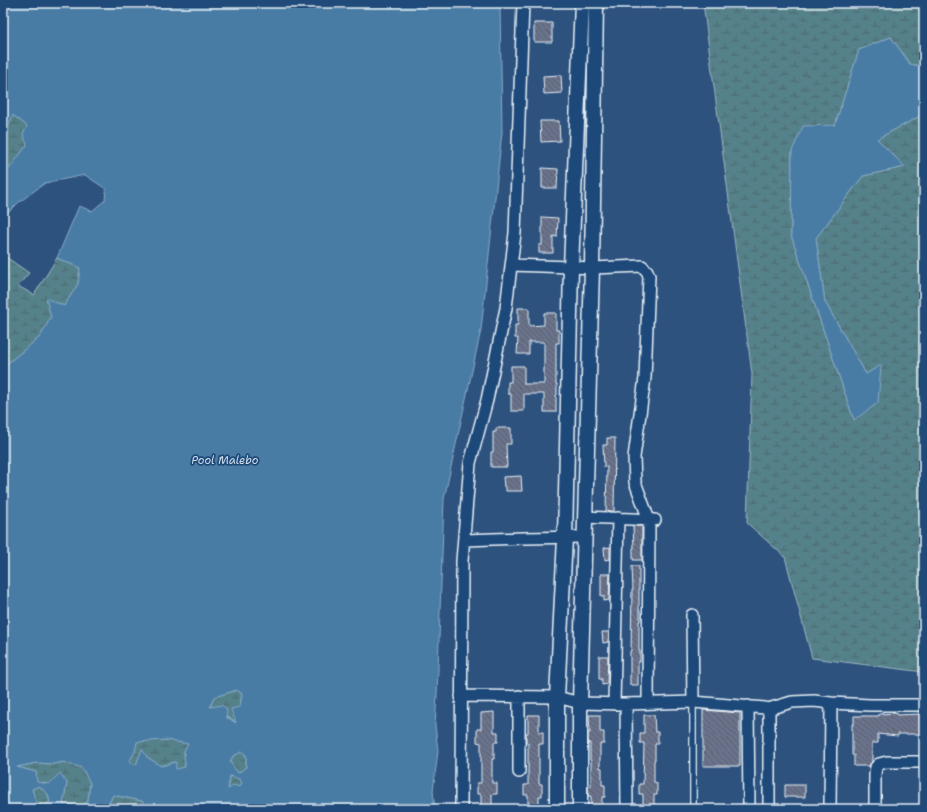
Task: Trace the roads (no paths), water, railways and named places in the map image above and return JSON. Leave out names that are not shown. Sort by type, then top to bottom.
[{"type":"street","points":[[461,809],[462,561],[470,463],[487,400],[505,315],[515,233],[523,3]]},
{"type":"street","points":[[557,809],[557,697],[565,538],[571,267],[582,3]]},
{"type":"street","points":[[580,809],[580,703],[592,268],[596,3]]},
{"type":"street","points":[[511,265],[592,268],[642,266],[647,271],[649,276],[645,378],[634,457],[635,482],[652,520],[648,703]]},
{"type":"street","points":[[584,517],[652,520]]},
{"type":"street","points":[[614,704],[618,518]]},
{"type":"street","points":[[464,540],[584,537]]},
{"type":"street","points":[[692,615],[693,702]]},
{"type":"street","points":[[461,696],[557,697],[580,703],[614,704],[693,702],[768,709],[792,702],[814,701],[870,705],[924,704]]},
{"type":"street","points":[[519,696],[519,772]]},
{"type":"street","points":[[830,703],[830,809]]},
{"type":"street","points":[[626,704],[627,809]]},
{"type":"street","points":[[748,706],[750,809]]},
{"type":"street","points":[[768,709],[769,809]]},
{"type":"street","points":[[874,809],[875,774],[876,767],[879,764],[887,762],[924,762]]},
{"type":"lane","points":[[692,809],[693,702]]},
{"type":"water","name":"Pool Malebo","points":[[3,3],[500,3],[502,132],[481,330],[444,499],[435,725],[438,751],[433,791],[435,809],[147,809],[142,801],[113,795],[106,809],[3,809],[3,367],[40,337],[51,317],[46,298],[64,306],[78,284],[80,268],[57,258],[79,206],[92,211],[105,200],[106,189],[85,175],[45,183],[18,203],[3,218],[3,169],[9,169],[27,145],[23,134],[27,126],[13,115],[5,133],[3,134]],"holes":[[[237,690],[242,694],[240,707],[231,709],[236,723],[226,717],[227,710],[222,705],[210,707],[214,697]],[[166,740],[188,744],[184,751],[185,767],[176,769],[176,762],[161,766],[147,757],[142,749],[136,765],[129,762],[135,752],[137,742]],[[242,752],[246,755],[246,767],[238,773],[230,762],[233,756]],[[64,762],[82,768],[90,783],[88,801],[81,806],[63,804],[67,783],[60,773],[49,784],[37,782],[36,772],[17,767],[36,763],[53,764]],[[230,776],[239,779],[242,783],[239,787],[234,785],[228,789]],[[39,786],[48,794],[50,802],[43,806],[37,804],[32,789]]]},
{"type":"water","points":[[891,37],[910,64],[924,67],[924,114],[877,139],[905,167],[863,176],[816,238],[825,302],[866,374],[881,365],[878,403],[854,420],[791,235],[792,151],[803,126],[835,125],[859,50]]}]
